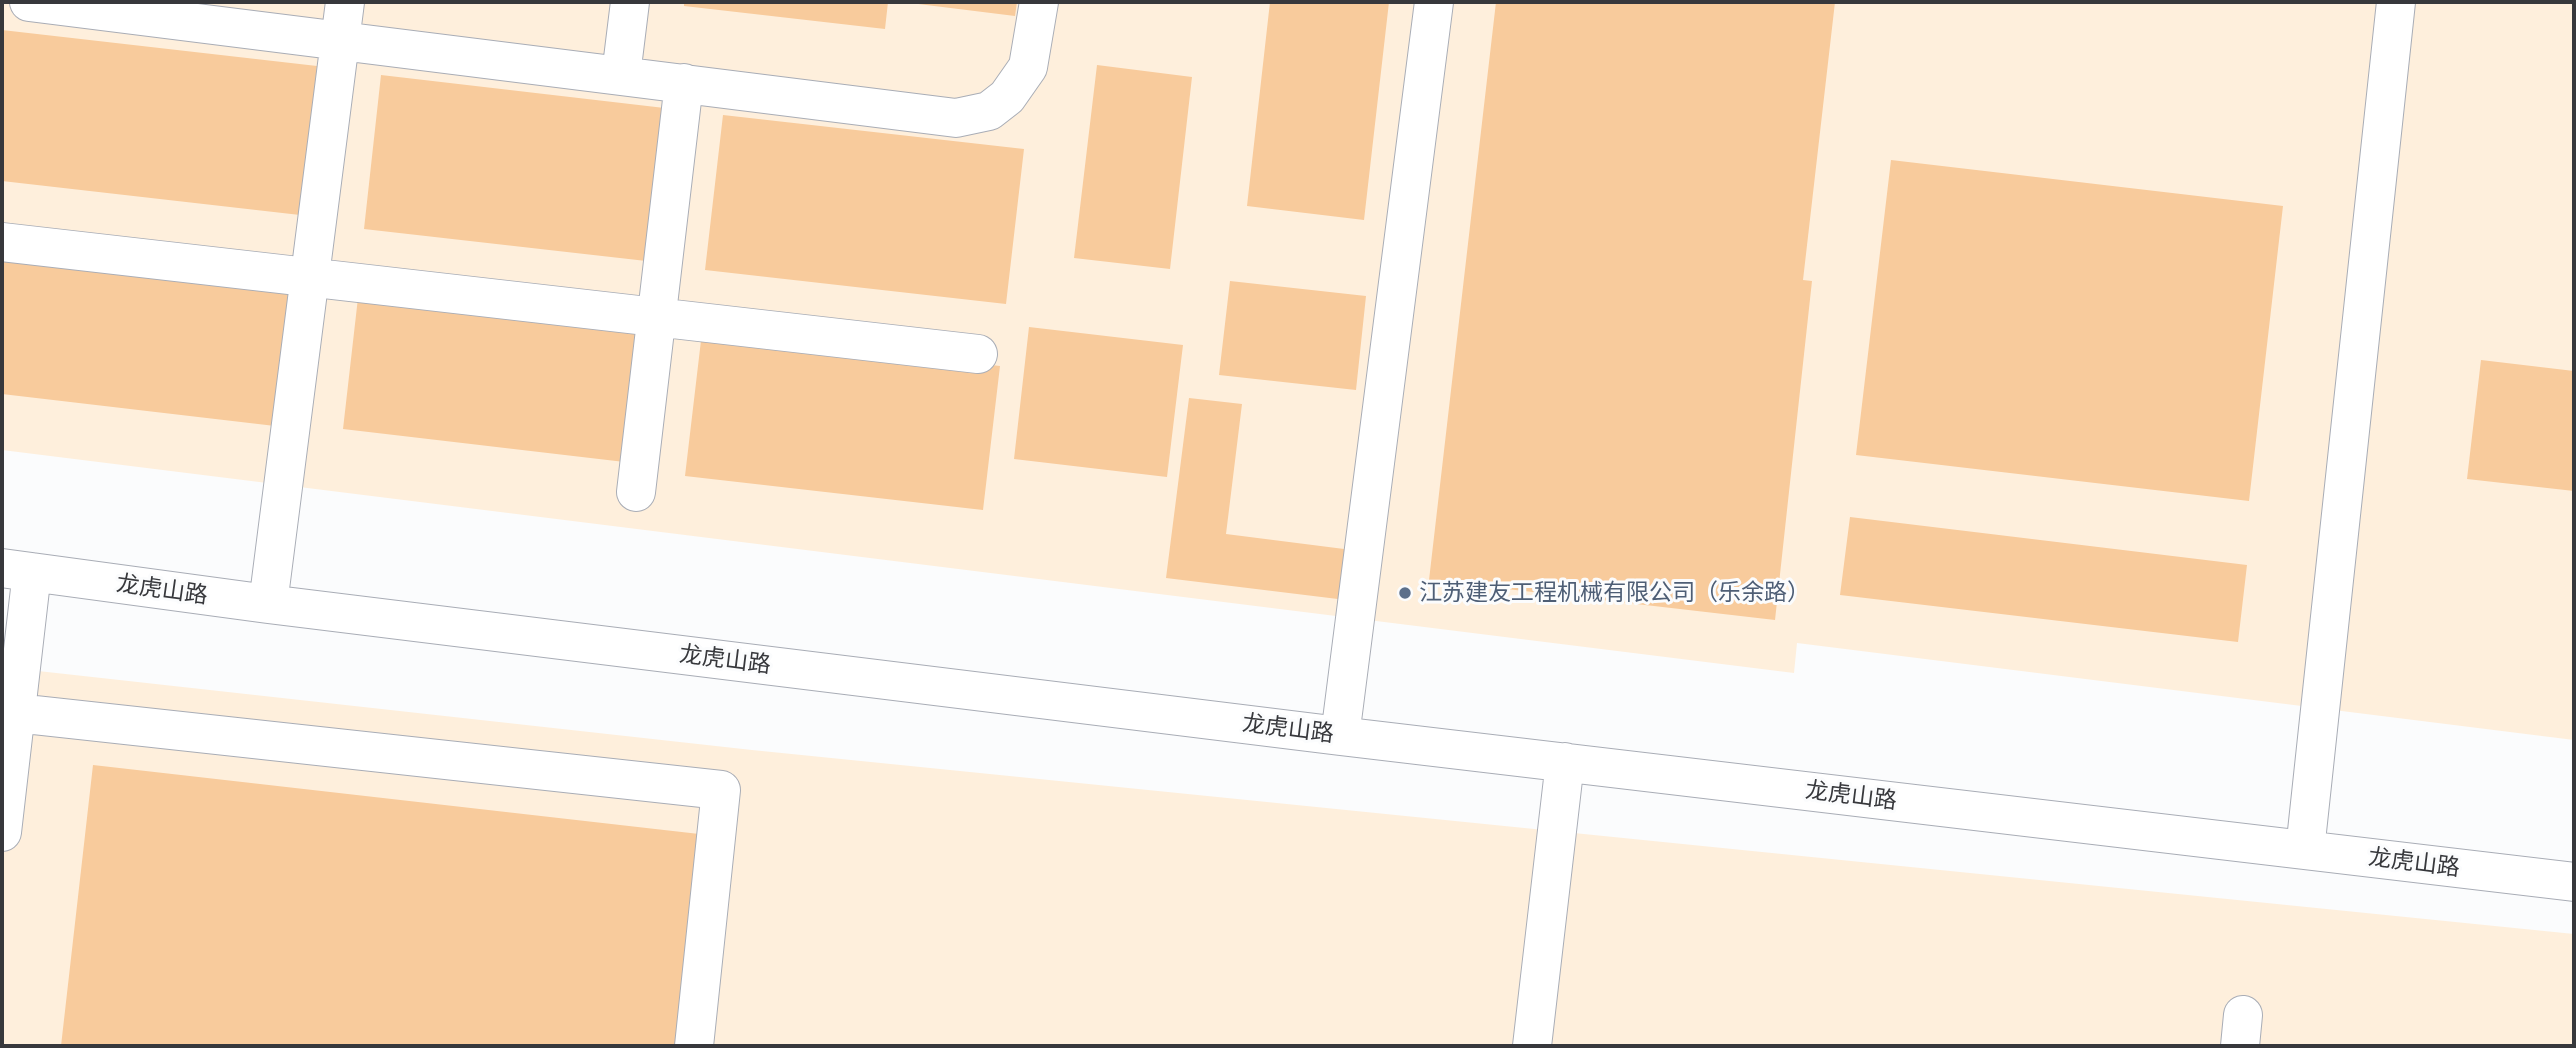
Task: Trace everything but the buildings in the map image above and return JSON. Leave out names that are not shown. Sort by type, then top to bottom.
[{"type":"street","points":[[29,2],[956,118],[989,111],[1007,97],[1028,67],[1039,2]]},
{"type":"street","points":[[268,604],[345,2]]},
{"type":"street","points":[[621,75],[630,2]]},
{"type":"street","points":[[1340,736],[1434,2]]},
{"type":"street","points":[[2305,850],[2396,2]]},
{"type":"street","points":[[636,492],[684,83]]},
{"type":"street","points":[[2,242],[978,354]]},
{"type":"street","points":[[2,822],[16,713],[17,570]]},
{"type":"street","name":"龙虎山路","points":[[17,570],[268,604],[1340,736],[2574,882]]},
{"type":"street","points":[[16,713],[721,790],[694,1046]]},
{"type":"street","points":[[1532,1046],[1565,762]]},
{"type":"shaded area","points":[[2,2],[2574,2],[2574,740],[1797,643],[1794,673],[2,450]]},
{"type":"shaded area","points":[[2,667],[752,750],[2574,934],[2574,1046],[2,1046]]},
{"type":"place","name":"江苏建友工程机械有限公司（乐余路）","points":[[1405,593]]}]
